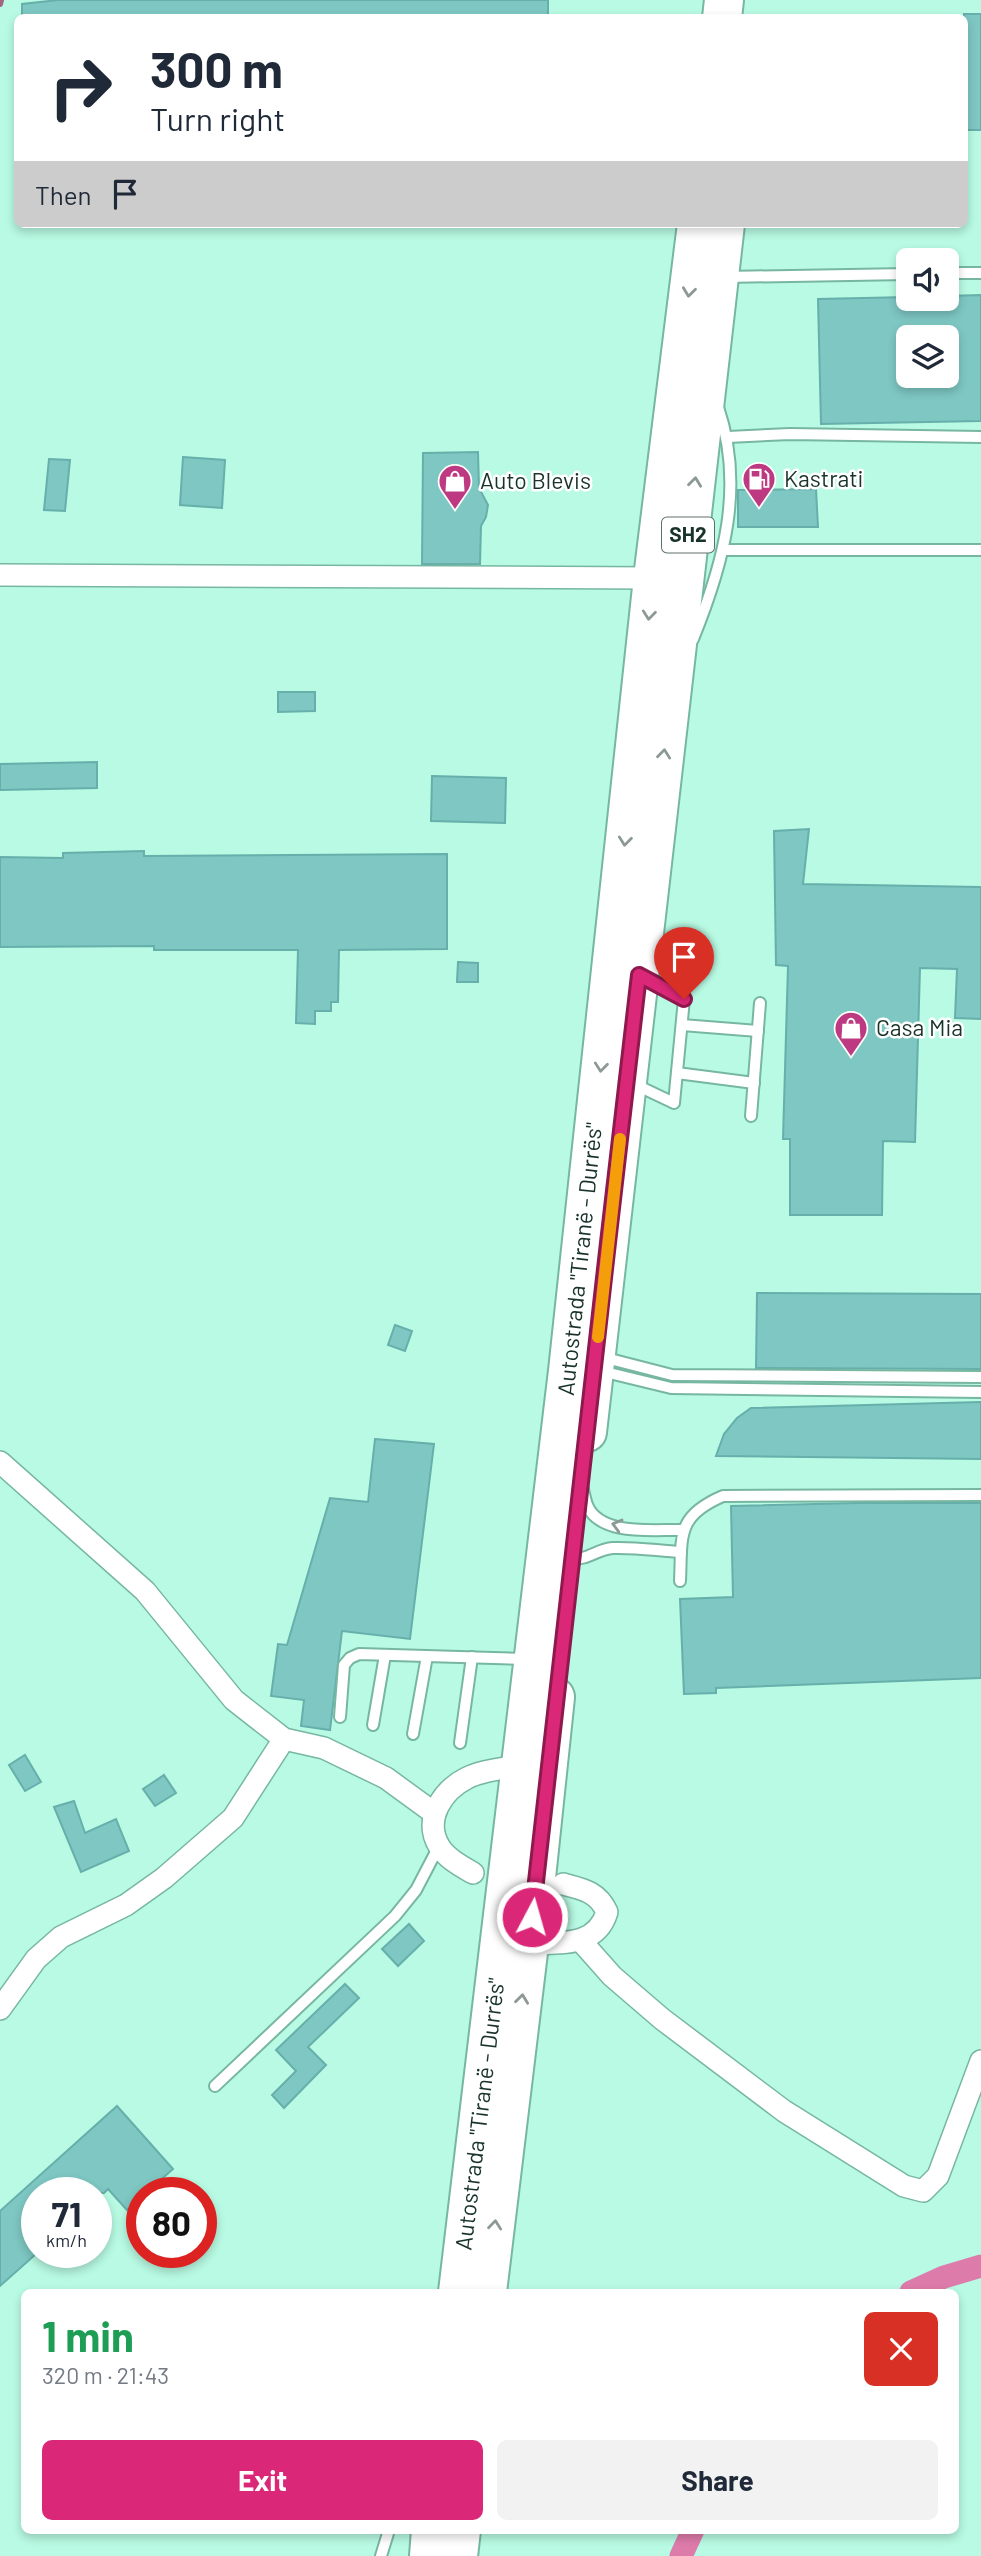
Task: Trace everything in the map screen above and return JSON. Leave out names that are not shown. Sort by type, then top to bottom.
[{"type":"highway","name":"Autostrada \"Tiranë - Durrës\"","points":[[458,2289],[571,1343],[653,578],[697,228]]},
{"type":"highway","name":"Autostrada \"Tiranë - Durrës\"","points":[[487,2289],[725,228]]},
{"type":"highway","points":[[429,2556],[431,2534]]},
{"type":"highway","points":[[458,2556],[461,2534]]},
{"type":"street","points":[[0,575],[653,578]]},
{"type":"street","points":[[0,1462],[145,1591],[234,1700],[284,1739],[324,1748],[373,1772],[434,1813]]},
{"type":"street","points":[[0,2009],[36,1959],[61,1937],[126,1905],[164,1878],[233,1818],[284,1739]]},
{"type":"street","points":[[473,1873],[455,1863],[439,1846],[433,1829],[434,1813],[447,1791],[468,1777],[520,1765]]},
{"type":"street","points":[[529,1944],[581,1941],[595,1934],[604,1924],[607,1912],[602,1900],[590,1891],[563,1884]]},
{"type":"street","points":[[581,1941],[612,1976],[684,2036],[784,2111],[904,2186],[923,2191],[937,2176],[981,2061]]},
{"type":"lane","points":[[959,273],[981,273]]},
{"type":"lane","points":[[719,277],[896,274]]},
{"type":"lane","points":[[670,696],[706,609],[725,550],[731,464],[728,437],[707,375]]},
{"type":"lane","points":[[728,437],[790,434],[981,437]]},
{"type":"lane","points":[[725,550],[981,550]]},
{"type":"lane","points":[[627,1080],[674,1103],[684,999],[639,975]]},
{"type":"lane","points":[[751,1116],[760,1003]]},
{"type":"lane","points":[[682,1025],[758,1031]]},
{"type":"lane","points":[[677,1073],[754,1083]]},
{"type":"lane","points":[[596,1363],[672,1375],[981,1377]]},
{"type":"lane","points":[[596,1363],[671,1388],[981,1392]]},
{"type":"lane","points":[[580,1478],[588,1507],[601,1520],[618,1528],[682,1530]]},
{"type":"lane","points":[[680,1581],[682,1530],[694,1513],[708,1502],[723,1496],[981,1495]]},
{"type":"lane","points":[[571,1559],[584,1560],[611,1548],[681,1552]]},
{"type":"lane","points":[[340,1717],[344,1665],[359,1654],[533,1659]]},
{"type":"lane","points":[[373,1725],[385,1655]]},
{"type":"lane","points":[[412,1734],[427,1656]]},
{"type":"lane","points":[[460,1743],[472,1657]]},
{"type":"lane","points":[[215,2086],[395,1916],[416,1890],[439,1846]]},
{"type":"lane","points":[[381,2556],[388,2534]]},
{"type":"building","points":[[58,0],[548,0],[548,14],[22,14],[22,4]]},
{"type":"building","points":[[968,14],[981,14],[981,130],[968,130]]},
{"type":"building","points":[[981,295],[981,421],[821,424],[818,299],[896,297],[896,311],[959,311],[959,296]]},
{"type":"building","name":"Auto Blevis","points":[[478,452],[479,488],[488,505],[481,526],[480,564],[422,564],[423,453]]},
{"type":"building","points":[[183,457],[225,460],[222,508],[180,505]]},
{"type":"building","points":[[49,459],[70,460],[65,511],[44,510]]},
{"type":"building","points":[[816,489],[818,527],[738,527],[738,490]]},
{"type":"building","points":[[278,692],[315,692],[315,711],[278,712]]},
{"type":"building","points":[[97,762],[97,788],[0,790],[0,764]]},
{"type":"building","points":[[432,776],[506,778],[505,823],[431,821]]},
{"type":"building","points":[[809,829],[803,884],[981,887],[981,1019],[955,1018],[957,969],[920,968],[915,1142],[883,1141],[882,1215],[790,1215],[790,1139],[783,1139],[788,966],[776,965],[774,831]]},
{"type":"building","points":[[144,851],[144,856],[447,854],[447,949],[339,950],[338,1002],[331,1002],[331,1011],[315,1011],[315,1024],[296,1023],[298,950],[154,950],[154,946],[0,947],[0,857],[63,858],[63,853]]},
{"type":"building","points":[[458,962],[478,963],[478,982],[457,982]]},
{"type":"building","points":[[757,1293],[981,1294],[981,1369],[756,1368]]},
{"type":"building","points":[[395,1325],[412,1331],[405,1351],[388,1345]]},
{"type":"building","points":[[981,1402],[981,1459],[716,1456],[724,1434],[737,1418],[751,1408]]},
{"type":"building","points":[[375,1439],[434,1444],[410,1639],[342,1631],[330,1730],[301,1726],[304,1700],[271,1696],[278,1644],[287,1645],[330,1498],[368,1502]]},
{"type":"building","points":[[981,1503],[981,1678],[716,1688],[716,1693],[684,1694],[680,1599],[733,1597],[731,1506]]},
{"type":"building","points":[[25,1755],[41,1782],[25,1791],[9,1765]]},
{"type":"building","points":[[164,1775],[176,1793],[155,1806],[143,1789]]},
{"type":"building","points":[[74,1801],[85,1833],[116,1819],[129,1851],[81,1872],[54,1807]]},
{"type":"building","points":[[409,1924],[424,1941],[398,1966],[382,1949]]},
{"type":"building","points":[[345,1984],[359,1998],[308,2047],[326,2065],[284,2108],[272,2095],[296,2071],[276,2050]]},
{"type":"building","points":[[117,2106],[173,2169],[164,2177],[126,2177],[126,2209],[112,2193],[112,2177],[38,2177]]},
{"type":"building","points":[[21,2192],[21,2267],[0,2286],[0,2211]]},
{"type":"waterway","points":[[0,4],[1,0]]},
{"type":"waterway","points":[[918,2289],[944,2277],[981,2266]]},
{"type":"waterway","points":[[681,2556],[691,2534]]},
{"type":"slow traffic","points":[[598,1337],[620,1139]]},
{"type":"place","name":"Kastrati","points":[[759,509]]},
{"type":"place","name":"Auto Blevis","points":[[455,511]]},
{"type":"place","name":"Casa Mia","points":[[851,1058]]},
{"type":"route","points":[[532,1917],[554,1702],[595,1370],[639,975],[684,999]]}]
